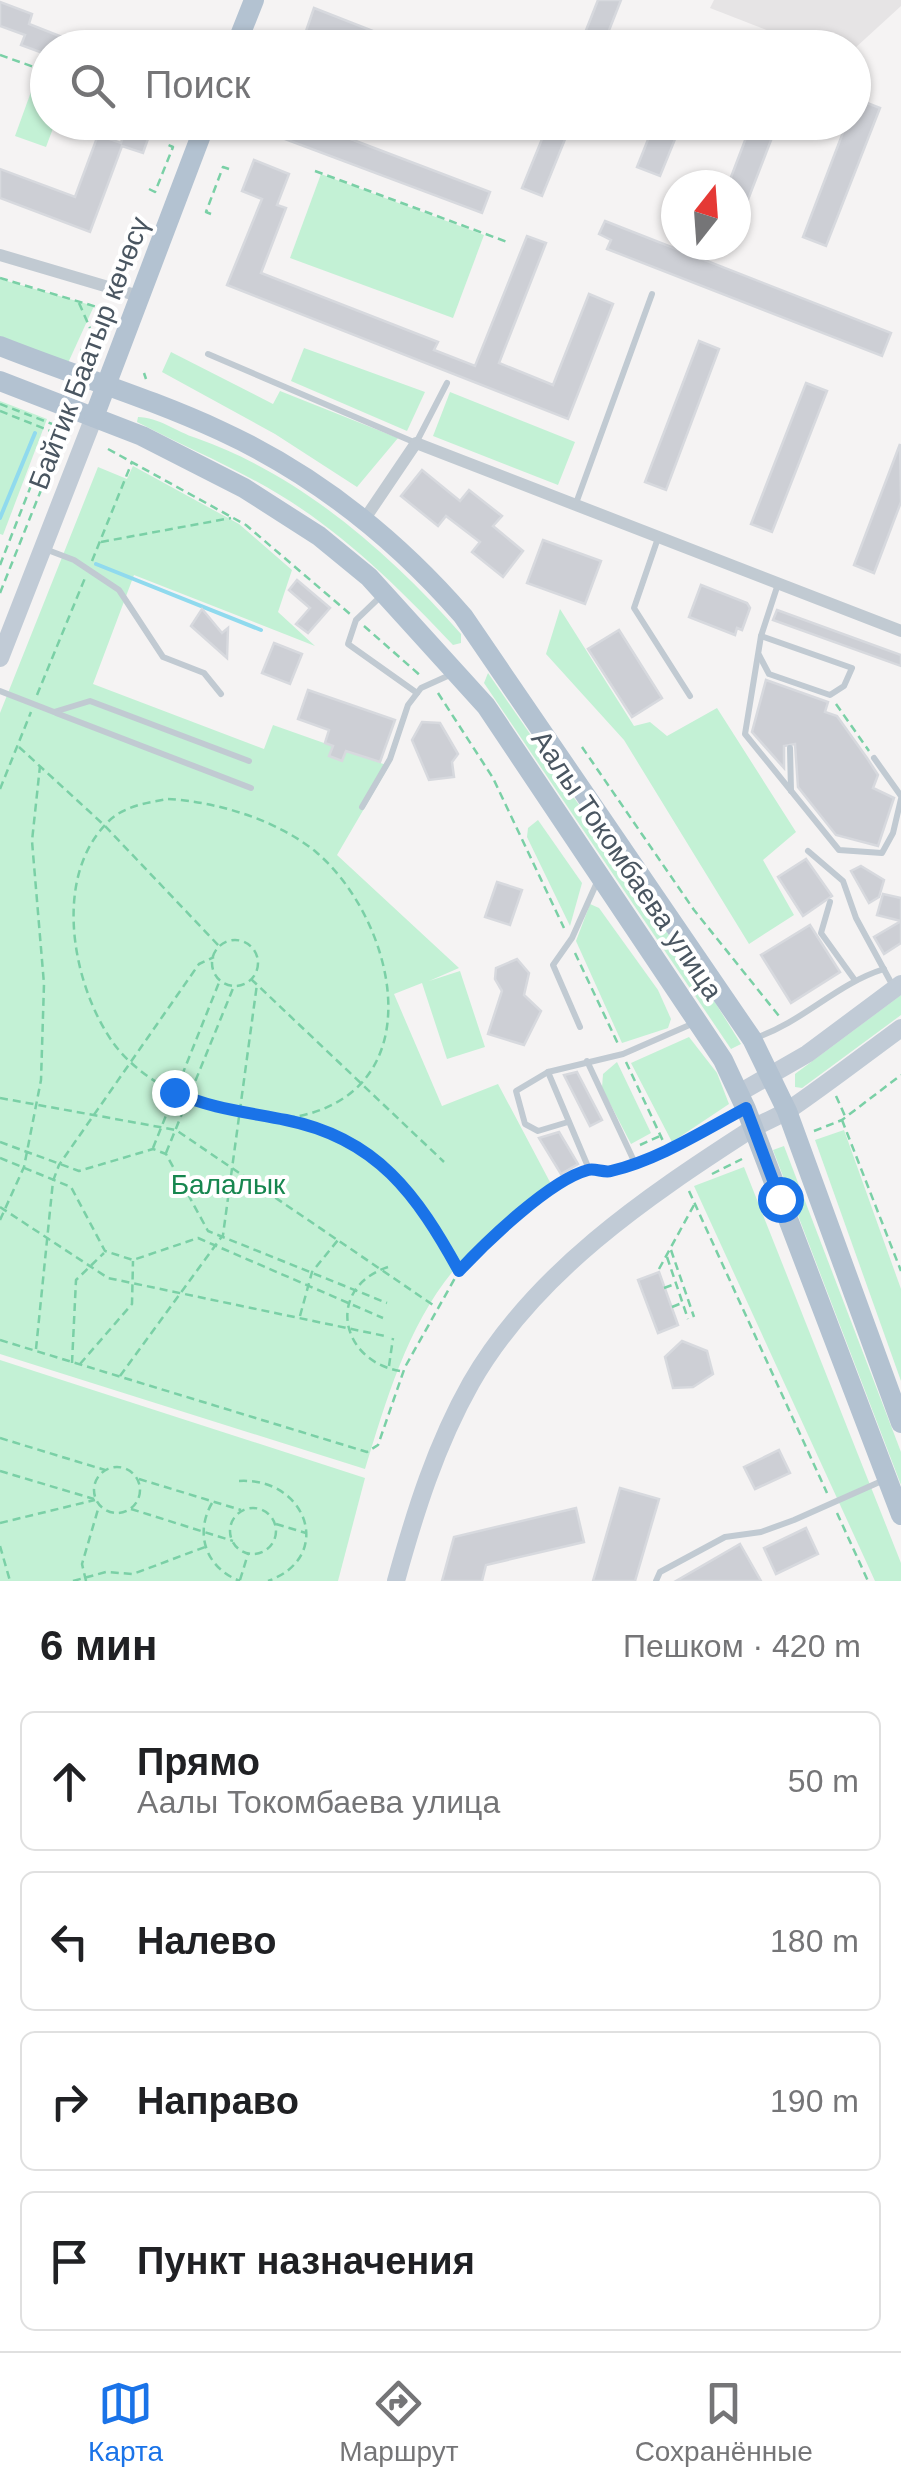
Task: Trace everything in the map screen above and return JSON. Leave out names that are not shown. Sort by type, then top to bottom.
[{"type":"main road","points":[[242,30],[254,0]]},
{"type":"main road","name":"Байтик Баатыр көчөсү","points":[[0,658],[199,140]]},
{"type":"main road","name":"Аалы Токомбаева улица","points":[[0,346],[221,431],[308,480],[364,520],[429,578],[489,650],[752,1039],[786,1112],[901,1423]]},
{"type":"main road","name":"Аалы Токомбаева улица","points":[[0,381],[173,451],[285,512],[385,592],[457,670],[700,1021],[746,1110],[901,1516]]},
{"type":"main road","points":[[457,670],[489,650]]},
{"type":"main road","points":[[396,1581],[420,1496],[453,1417],[472,1380],[514,1322],[575,1258],[746,1110],[771,1076],[898,986]]},
{"type":"main road","points":[[746,1110],[786,1112],[901,1028]]},
{"type":"street","points":[[0,255],[142,297]]},
{"type":"street","points":[[364,520],[416,443],[901,630]]},
{"type":"lane","points":[[574,507],[652,294]]},
{"type":"lane","points":[[208,354],[416,443],[448,383]]},
{"type":"lane","points":[[658,538],[634,608],[690,696]]},
{"type":"lane","points":[[44,548],[119,590],[163,657],[204,673],[220,694]]},
{"type":"lane","points":[[778,584],[761,636],[745,734],[839,850],[862,855],[882,853],[893,833],[901,798],[874,758]]},
{"type":"lane","points":[[385,592],[356,620],[348,644],[356,654],[417,693]]},
{"type":"lane","points":[[759,655],[769,674],[830,695],[844,686],[852,668],[784,640],[761,636]]},
{"type":"lane","points":[[362,807],[390,758],[408,705],[417,693],[457,670]]},
{"type":"lane","points":[[0,690],[251,788]]},
{"type":"lane","points":[[54,712],[90,701],[249,761]]},
{"type":"lane","points":[[790,748],[790,793]]},
{"type":"lane","points":[[808,851],[838,873],[884,969],[898,986]]},
{"type":"lane","points":[[580,1027],[554,972],[601,874]]},
{"type":"lane","points":[[830,902],[821,933],[854,978]]},
{"type":"lane","points":[[752,1039],[788,1027],[854,978],[884,969]]},
{"type":"lane","points":[[568,1122],[538,1131],[525,1124],[516,1091],[548,1072],[623,1054],[700,1021]]},
{"type":"lane","points":[[588,1061],[634,1161]]},
{"type":"lane","points":[[548,1072],[590,1169],[608,1172],[668,1150],[746,1110]]},
{"type":"lane","points":[[656,1581],[660,1572],[725,1536],[761,1532],[887,1479]]},
{"type":"path","points":[[0,55],[30,66]]},
{"type":"path","points":[[148,189],[155,192],[160,182],[174,146],[166,144]]},
{"type":"path","points":[[211,214],[206,212],[223,167],[229,169]]},
{"type":"path","points":[[315,172],[510,243]]},
{"type":"path","points":[[0,278],[97,307]]},
{"type":"path","points":[[78,302],[90,328]]},
{"type":"path","points":[[77,363],[82,350],[102,358]]},
{"type":"path","points":[[0,404],[55,425]]},
{"type":"path","points":[[0,411],[53,432],[74,433]]},
{"type":"path","points":[[0,565],[58,417]]},
{"type":"path","points":[[0,593],[65,430]]},
{"type":"path","points":[[116,452],[120,444]]},
{"type":"path","points":[[108,449],[234,518],[433,686],[493,778],[668,1150]]},
{"type":"path","points":[[0,789],[132,460]]},
{"type":"path","points":[[99,542],[234,518]]},
{"type":"path","points":[[0,540],[8,544]]},
{"type":"path","points":[[830,695],[874,758]]},
{"type":"path","points":[[18,745],[104,825],[220,947]]},
{"type":"path","points":[[582,747],[694,910],[788,1027]]},
{"type":"path","points":[[0,1220],[7,1212],[24,1168],[38,1104],[44,984],[32,841],[40,766]]},
{"type":"path","points":[[283,1119],[325,1109],[362,1083],[382,1046],[389,1018],[384,964],[354,896],[319,854],[262,821],[188,800],[128,808],[104,825],[83,868],[76,896],[78,958],[88,994],[102,1023],[133,1062],[174,1092],[242,1114],[283,1119],[334,1135],[394,1174],[427,1213],[459,1271]]},
{"type":"path","points":[[36,1352],[54,1180],[59,1165],[199,964],[214,957],[220,947],[231,941],[249,945],[258,962],[252,979],[234,986],[220,980]]},
{"type":"path","points":[[153,1149],[220,980],[214,957]]},
{"type":"path","points":[[252,979],[444,1162]]},
{"type":"path","points":[[119,1377],[218,1248],[223,1235],[242,1114],[256,984]]},
{"type":"path","points":[[166,1154],[234,986]]},
{"type":"path","points":[[808,1134],[843,1119],[901,1075]]},
{"type":"path","points":[[835,1094],[901,1271]]},
{"type":"path","points":[[0,1098],[162,1124],[176,1130],[235,1166],[436,1307]]},
{"type":"path","points":[[629,1150],[661,1136]]},
{"type":"path","points":[[0,1142],[79,1171],[153,1149],[166,1154],[208,1231],[387,1303]]},
{"type":"path","points":[[0,1158],[71,1187],[105,1252],[133,1260],[198,1238],[383,1318]]},
{"type":"path","points":[[0,1340],[367,1452],[378,1444],[403,1372],[459,1271],[534,1202],[590,1169]]},
{"type":"path","points":[[687,1186],[868,1581]]},
{"type":"path","points":[[659,1269],[695,1203]]},
{"type":"path","points":[[0,1207],[88,1269],[133,1286],[386,1336]]},
{"type":"path","points":[[300,1318],[312,1272],[339,1239]]},
{"type":"path","points":[[670,1248],[694,1317]]},
{"type":"path","points":[[72,1363],[76,1280],[105,1252]]},
{"type":"path","points":[[666,1256],[688,1320]]},
{"type":"path","points":[[79,1365],[132,1304],[133,1260]]},
{"type":"path","points":[[388,1267],[368,1274],[354,1289],[348,1302],[348,1328],[366,1356],[388,1369],[403,1372]]},
{"type":"path","points":[[664,1288],[684,1281]]},
{"type":"path","points":[[672,1307],[697,1302]]},
{"type":"path","points":[[388,1369],[393,1338]]},
{"type":"path","points":[[0,1438],[106,1470],[122,1468],[136,1478],[242,1511],[262,1510],[275,1524],[306,1533]]},
{"type":"path","points":[[0,1470],[98,1502],[114,1512],[129,1509],[233,1541],[248,1552]]},
{"type":"path","points":[[86,1579],[82,1564],[98,1502],[95,1484],[106,1470]]},
{"type":"path","points":[[129,1509],[138,1496],[136,1478]]},
{"type":"path","points":[[239,1480],[270,1483],[286,1492],[300,1509],[306,1533],[296,1562],[268,1581]]},
{"type":"path","points":[[0,1523],[98,1502]]},
{"type":"path","points":[[213,1502],[203,1532],[205,1547],[216,1566],[240,1581],[248,1552]]},
{"type":"path","points":[[233,1541],[232,1523],[242,1511]]},
{"type":"path","points":[[248,1552],[271,1545],[275,1524]]},
{"type":"path","points":[[0,1546],[10,1581]]},
{"type":"path","points":[[74,1581],[106,1572],[133,1574],[205,1547]]},
{"type":"shaded area","points":[[714,0],[901,0],[901,6],[871,33],[871,30],[766,30],[710,8]]},
{"type":"green space","points":[[30,95],[30,140],[49,140],[46,147],[15,136]]},
{"type":"green space","points":[[321,174],[484,235],[453,318],[290,258]]},
{"type":"green space","points":[[0,279],[94,306],[68,363],[0,336]]},
{"type":"green space","points":[[304,348],[425,392],[407,431],[291,381]]},
{"type":"green space","points":[[171,352],[273,404],[280,391],[398,438],[357,487],[275,434],[162,372]]},
{"type":"green space","points":[[450,392],[575,442],[558,485],[433,436]]},
{"type":"green space","points":[[0,401],[47,419],[3,535],[0,534]]},
{"type":"green space","points":[[138,417],[160,422],[234,453],[306,494],[404,574],[461,634],[461,643],[453,645],[372,564],[304,511],[245,475],[137,422]]},
{"type":"green space","name":"Балалык","points":[[133,466],[239,524],[292,570],[278,612],[315,646],[134,575],[93,684],[264,749],[273,725],[389,766],[337,855],[459,968],[429,981],[460,971],[485,1047],[447,1059],[422,983],[394,994],[442,1106],[498,1084],[551,1184],[475,1247],[437,1293],[410,1340],[365,1469],[0,1354],[0,713],[98,467],[127,479]]},
{"type":"green space","points":[[560,609],[634,726],[650,722],[667,736],[717,708],[796,832],[763,860],[794,915],[749,944],[624,740],[546,654]]},
{"type":"green space","points":[[488,673],[741,1044],[731,1049],[484,683]]},
{"type":"green space","points":[[538,820],[582,883],[570,926],[527,837],[528,828]]},
{"type":"green space","points":[[590,904],[599,908],[658,990],[671,1019],[668,1028],[622,1043],[576,941]]},
{"type":"green space","points":[[901,995],[901,1015],[802,1088],[795,1087],[795,1074]]},
{"type":"green space","points":[[689,1037],[717,1073],[729,1104],[672,1142],[631,1063]]},
{"type":"green space","points":[[617,1062],[651,1133],[631,1144],[602,1088],[603,1074]]},
{"type":"green space","points":[[844,1130],[901,1289],[901,1381],[815,1140]]},
{"type":"green space","points":[[784,1146],[901,1452],[901,1485],[773,1150]]},
{"type":"green space","points":[[744,1167],[901,1563],[901,1581],[875,1581],[694,1186]]},
{"type":"green space","points":[[0,1360],[365,1478],[338,1581],[0,1581]]},
{"type":"building","points":[[598,0],[621,0],[609,30],[586,30]]},
{"type":"building","points":[[0,2],[32,14],[29,24],[44,30],[30,30],[30,48],[21,45],[25,35],[0,26]]},
{"type":"building","points":[[314,8],[370,30],[306,30]]},
{"type":"building","points":[[871,104],[880,108],[871,131]]},
{"type":"building","points":[[96,140],[148,140],[143,153],[122,146],[90,232],[0,198],[0,169],[75,197]]},
{"type":"building","points":[[288,140],[353,140],[490,192],[482,213]]},
{"type":"building","points":[[542,140],[565,140],[542,196],[522,188]]},
{"type":"building","points":[[648,140],[675,140],[661,170],[660,176],[637,167]]},
{"type":"building","points":[[745,140],[771,140],[751,192],[751,170],[734,170]]},
{"type":"building","points":[[840,140],[867,140],[826,246],[803,237]]},
{"type":"building","points":[[254,160],[289,174],[277,205],[286,208],[261,273],[438,342],[434,350],[475,366],[527,236],[546,243],[499,363],[553,385],[589,294],[613,304],[568,419],[227,285],[262,199],[242,191]]},
{"type":"building","points":[[605,221],[661,243],[661,260],[705,260],[891,333],[882,356],[607,249],[611,240],[599,234]]},
{"type":"building","points":[[699,341],[719,349],[666,490],[645,482]]},
{"type":"building","points":[[806,383],[827,391],[772,532],[751,524]]},
{"type":"building","points":[[900,444],[901,502],[874,573],[854,565]]},
{"type":"building","points":[[422,470],[460,501],[469,490],[502,516],[493,526],[523,551],[503,577],[472,552],[480,542],[446,516],[438,526],[401,496]]},
{"type":"building","points":[[543,540],[601,561],[585,604],[527,583]]},
{"type":"building","points":[[297,580],[330,608],[308,633],[296,624],[310,608],[289,590]]},
{"type":"building","points":[[701,585],[747,603],[750,608],[742,630],[737,628],[735,635],[689,617]]},
{"type":"building","points":[[202,609],[222,633],[228,628],[227,658],[191,626]]},
{"type":"building","points":[[777,610],[901,655],[901,666],[773,620]]},
{"type":"building","points":[[619,630],[662,698],[632,717],[588,649]]},
{"type":"building","points":[[274,643],[302,654],[290,684],[262,673]]},
{"type":"building","points":[[766,680],[828,702],[825,712],[837,716],[878,775],[873,788],[894,798],[878,846],[836,835],[798,787],[795,744],[784,746],[784,768],[752,732]]},
{"type":"building","points":[[308,690],[395,720],[380,762],[346,751],[342,761],[329,756],[333,746],[325,743],[329,730],[298,719]]},
{"type":"building","points":[[422,722],[440,723],[447,735],[458,754],[452,762],[454,777],[429,780],[412,740]]},
{"type":"building","points":[[806,859],[832,896],[803,916],[778,877]]},
{"type":"building","points":[[861,866],[884,880],[879,897],[869,903],[851,871]]},
{"type":"building","points":[[497,882],[522,890],[510,925],[485,917]]},
{"type":"building","points":[[883,894],[901,898],[901,921],[877,915]]},
{"type":"building","points":[[901,921],[901,943],[884,954],[874,937]]},
{"type":"building","points":[[810,925],[840,972],[791,1003],[761,955]]},
{"type":"building","points":[[517,959],[529,973],[524,995],[541,1011],[524,1045],[488,1034],[502,991],[495,979],[496,968]]},
{"type":"building","points":[[577,1072],[602,1120],[590,1126],[564,1075]]},
{"type":"building","points":[[559,1132],[578,1164],[561,1174],[539,1138]]},
{"type":"building","points":[[659,1272],[678,1325],[658,1333],[638,1280]]},
{"type":"building","points":[[682,1341],[707,1351],[713,1374],[693,1387],[673,1388],[665,1357]]},
{"type":"building","points":[[779,1450],[790,1473],[755,1489],[744,1467]]},
{"type":"building","points":[[620,1488],[659,1499],[635,1581],[593,1581]]},
{"type":"building","points":[[576,1508],[584,1542],[486,1565],[482,1581],[442,1581],[454,1537]]},
{"type":"building","points":[[806,1528],[818,1554],[776,1574],[764,1548]]},
{"type":"building","points":[[740,1544],[761,1581],[676,1581]]},
{"type":"waterway","points":[[0,518],[35,433]]},
{"type":"waterway","points":[[96,564],[261,630]]},
{"type":"route","points":[[174,1092],[214,1108],[310,1126],[356,1146],[412,1192],[459,1271],[534,1202],[567,1182],[590,1169],[608,1172],[668,1150],[746,1108],[780,1199]]}]
